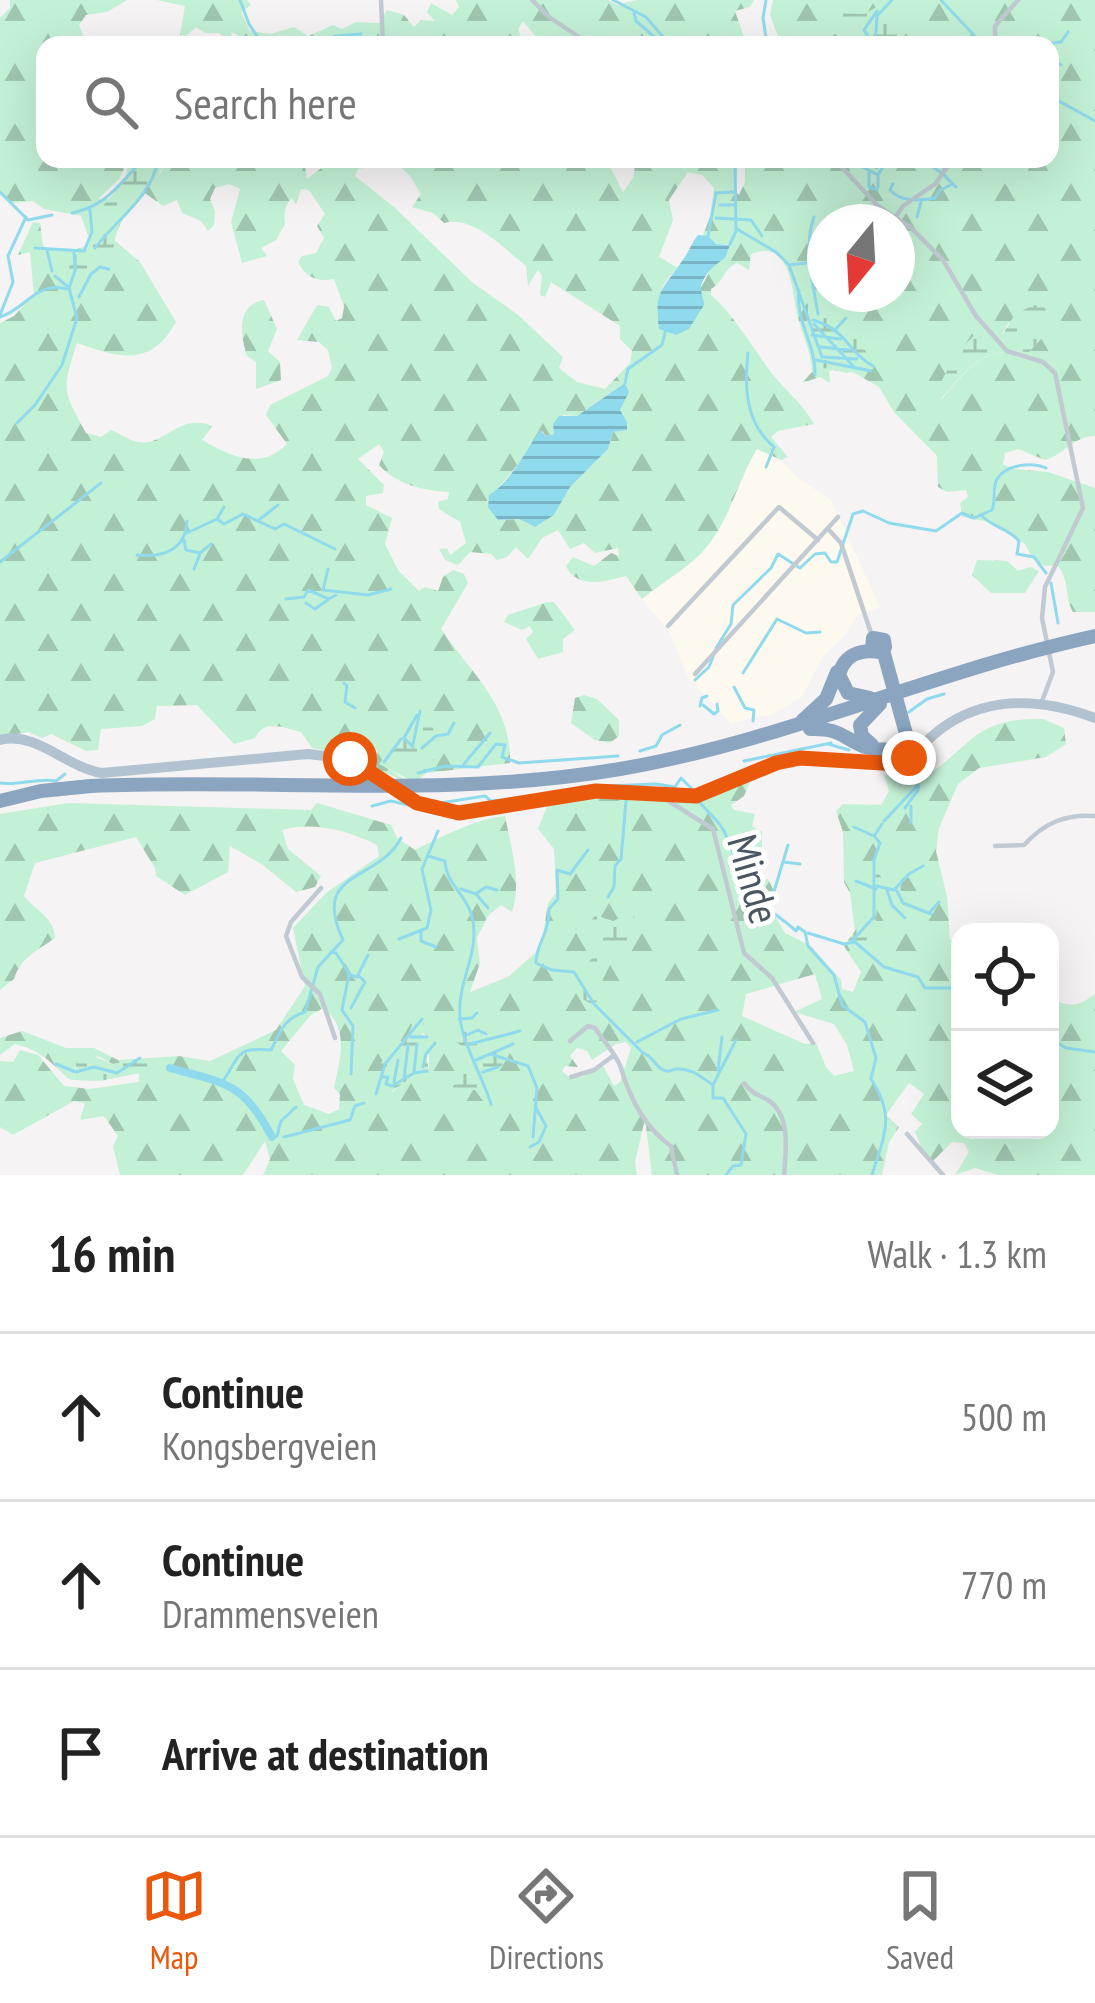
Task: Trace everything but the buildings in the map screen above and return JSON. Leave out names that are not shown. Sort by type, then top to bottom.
[{"type":"highway","points":[[432,790],[622,769],[788,730],[1095,640]]},
{"type":"highway","points":[[876,645],[846,659],[840,681],[852,696],[893,697]]},
{"type":"highway","points":[[788,730],[823,703],[843,659],[876,645]]},
{"type":"highway","points":[[876,645],[912,745]]},
{"type":"highway","points":[[0,803],[103,788],[432,790],[614,775],[807,729],[893,697]]},
{"type":"highway","points":[[893,697],[862,719],[864,739],[878,746],[912,745]]},
{"type":"highway","points":[[807,729],[836,730],[867,747],[912,745]]},
{"type":"main road","points":[[0,740],[27,738],[69,764],[102,773],[336,755],[361,763],[417,803],[453,813],[564,794],[607,791],[667,798],[709,794],[790,759],[912,745],[989,705],[1014,701],[1042,702],[1095,718]]},
{"type":"street","points":[[381,0],[383,36]]},
{"type":"street","points":[[532,0],[578,36]]},
{"type":"street","points":[[995,36],[994,26],[1018,0]]},
{"type":"street","points":[[842,168],[876,204]]},
{"type":"street","points":[[906,204],[935,184],[947,168]]},
{"type":"street","points":[[915,235],[947,266],[976,316],[1007,351],[1052,368],[1083,510],[1045,587],[1042,613],[1052,679],[1042,702]]},
{"type":"street","points":[[668,626],[779,507],[818,540]]},
{"type":"street","points":[[694,674],[838,517]]},
{"type":"street","points":[[828,529],[841,544],[876,645]]},
{"type":"street","name":"Minde","points":[[667,798],[716,834],[744,953],[772,978],[813,1043]]},
{"type":"street","points":[[995,846],[1024,844],[1042,826],[1077,815],[1095,816]]},
{"type":"street","points":[[322,888],[291,922],[286,936],[303,979],[321,996],[335,1038]]},
{"type":"street","points":[[571,1041],[591,1025],[620,1064],[628,1093],[650,1128],[671,1146],[677,1175]]},
{"type":"street","points":[[571,1077],[594,1070],[613,1056]]},
{"type":"street","points":[[744,1083],[749,1091],[775,1105],[786,1129],[784,1175]]},
{"type":"street","points":[[907,1134],[943,1175]]},
{"type":"shaded area","points":[[757,448],[781,460],[831,500],[880,607],[857,616],[824,655],[801,698],[772,714],[731,723],[688,677],[670,633],[642,599],[701,555],[729,511],[738,481]]},
{"type":"green space","points":[[10,0],[127,0],[107,12],[86,15],[79,25],[83,36],[36,36],[36,168],[124,168],[98,199],[110,199],[126,179],[128,168],[152,168],[160,174],[163,168],[305,168],[307,179],[321,168],[364,168],[355,176],[563,357],[559,368],[577,382],[605,389],[630,363],[632,351],[620,339],[620,326],[551,282],[545,297],[540,295],[538,270],[528,286],[526,266],[477,229],[444,223],[433,213],[412,207],[421,194],[402,168],[611,168],[623,192],[635,168],[737,168],[735,191],[739,195],[745,168],[1059,168],[1059,36],[897,36],[902,29],[884,4],[844,36],[778,36],[770,15],[773,0],[1095,0],[1095,436],[1080,439],[1045,460],[1018,449],[1005,453],[1003,464],[1048,472],[1095,488],[1095,612],[1073,612],[1057,565],[1045,566],[1032,558],[1025,544],[990,522],[962,517],[960,503],[968,497],[966,490],[947,492],[938,487],[937,456],[894,412],[879,387],[844,367],[829,371],[830,383],[820,377],[802,383],[812,372],[791,281],[782,260],[764,251],[751,254],[749,270],[733,265],[711,295],[814,424],[778,431],[771,437],[788,457],[781,460],[757,449],[712,540],[642,599],[626,576],[592,582],[577,578],[566,566],[573,557],[594,566],[611,553],[619,556],[618,548],[595,553],[584,543],[570,549],[558,530],[542,538],[528,559],[516,547],[497,560],[491,554],[470,552],[458,565],[445,560],[439,549],[447,548],[450,555],[466,543],[460,522],[439,509],[438,502],[448,499],[449,492],[420,488],[393,477],[379,465],[384,452],[379,444],[358,459],[384,485],[383,493],[366,496],[366,505],[392,518],[385,544],[398,570],[419,591],[425,587],[438,591],[443,577],[453,570],[464,574],[468,583],[441,629],[497,707],[510,763],[427,773],[435,757],[407,729],[380,763],[408,782],[377,770],[372,744],[343,741],[329,751],[312,748],[301,732],[275,726],[234,744],[197,705],[157,706],[155,719],[142,726],[101,729],[98,750],[86,751],[51,734],[0,737],[0,323],[14,316],[34,294],[30,252],[18,255],[33,222],[40,223],[43,246],[49,248],[86,247],[89,238],[81,216],[44,209],[33,201],[12,203],[0,195],[0,18],[10,8]],"holes":[[[688,172],[702,175],[714,188],[703,235],[716,244],[729,244],[676,335],[659,328],[658,303],[662,288],[678,268],[659,257],[673,220],[669,200]],[[229,184],[240,189],[231,222],[242,263],[267,256],[261,248],[276,240],[285,224],[287,204],[292,198],[296,205],[301,189],[309,190],[325,214],[317,226],[324,238],[316,253],[298,262],[313,278],[334,279],[344,307],[342,318],[336,321],[329,307],[317,305],[297,340],[319,342],[328,350],[332,368],[328,376],[270,405],[266,415],[287,444],[256,459],[202,440],[212,426],[200,423],[147,442],[111,430],[101,437],[86,433],[67,389],[77,343],[120,355],[145,353],[176,322],[140,262],[113,239],[124,217],[145,193],[163,206],[177,200],[182,213],[201,221],[208,231],[214,225],[210,199],[215,188]],[[1008,323],[1049,330],[1029,352],[999,353],[978,361],[941,400],[953,368],[992,343]],[[625,383],[628,392],[620,410],[627,430],[613,432],[608,449],[570,487],[554,515],[535,527],[519,519],[498,520],[487,502],[542,431],[546,436],[554,434],[563,415],[577,416]]]},
{"type":"green space","points":[[157,0],[247,0],[251,5],[241,12],[250,31],[270,34],[294,27],[308,36],[238,36],[231,32],[232,36],[222,36],[196,27],[180,35],[185,6]]},
{"type":"green space","points":[[456,0],[608,0],[617,5],[637,0],[754,0],[750,7],[735,11],[744,36],[535,36],[523,21],[518,29],[521,36],[308,36],[333,25],[342,29],[356,22],[379,23],[387,10],[404,15],[414,27],[421,20],[435,21],[427,12],[431,3],[452,15],[459,7]]},
{"type":"green space","points":[[884,3],[885,11],[899,18],[902,29],[897,36],[833,36],[838,13],[864,14]]},
{"type":"green space","points":[[128,168],[162,168],[120,223],[108,264],[68,277],[71,252],[93,243],[103,206],[126,179]]},
{"type":"green space","points":[[264,300],[277,329],[268,351],[280,362],[281,380],[256,389],[256,362],[247,356],[242,322],[249,308]]},
{"type":"green space","points":[[1034,305],[1044,307],[1049,315],[1049,330],[1029,352],[998,353],[977,361],[935,401],[946,372],[969,341],[984,331],[1003,334],[1015,314]]},
{"type":"green space","points":[[808,312],[827,312],[832,323],[856,337],[875,365],[847,373],[819,367],[818,348],[806,337]]},
{"type":"green space","points":[[977,560],[1007,561],[1018,571],[1030,567],[1039,571],[1025,593],[991,593],[972,575]]},
{"type":"green space","points":[[554,602],[575,630],[563,639],[563,652],[538,659],[526,639],[533,632],[530,626],[522,630],[504,622],[508,615]]},
{"type":"green space","points":[[575,698],[597,699],[619,720],[619,736],[610,743],[595,740],[571,723]]},
{"type":"green space","points":[[417,715],[431,719],[435,754],[430,769],[414,782],[379,764],[399,738],[404,738]]},
{"type":"green space","points":[[1043,719],[1064,728],[1066,744],[1046,757],[979,768],[958,784],[939,828],[936,851],[951,940],[951,1139],[1059,1139],[1059,1002],[1083,1002],[1095,994],[1095,1175],[998,1175],[975,1168],[955,1175],[969,1152],[964,1143],[952,1142],[932,1162],[923,1152],[915,1132],[922,1124],[911,1114],[924,1094],[909,1083],[886,1115],[899,1127],[889,1142],[882,1175],[652,1175],[645,1119],[635,1162],[637,1175],[263,1175],[270,1159],[265,1141],[243,1175],[120,1175],[113,1146],[118,1136],[104,1116],[80,1120],[85,1103],[74,1101],[13,1135],[0,1127],[0,1061],[13,1062],[20,1050],[38,1055],[64,1086],[89,1089],[139,1082],[139,1059],[113,1064],[98,1056],[75,1068],[74,1080],[39,1053],[24,1047],[15,1044],[0,1055],[0,1038],[22,1031],[66,1048],[94,1048],[118,1060],[179,1056],[210,1061],[276,1030],[305,986],[293,928],[326,893],[379,856],[377,845],[355,835],[294,827],[282,830],[288,849],[321,876],[315,887],[296,892],[230,846],[228,872],[185,895],[156,876],[136,837],[35,863],[24,896],[48,919],[55,938],[25,960],[14,979],[0,990],[0,814],[68,803],[311,810],[317,803],[391,825],[397,838],[415,850],[472,824],[505,816],[515,864],[515,901],[512,912],[501,905],[488,916],[477,938],[480,963],[470,992],[508,977],[541,948],[548,903],[556,893],[554,849],[538,829],[548,804],[599,796],[697,801],[751,779],[744,796],[731,805],[734,810],[755,814],[752,826],[762,832],[755,869],[760,881],[768,879],[777,897],[769,906],[785,933],[811,946],[841,980],[842,989],[853,992],[861,972],[844,946],[855,932],[844,882],[843,832],[836,811],[843,804],[881,805],[889,791],[884,775],[917,781],[984,730]],"holes":[[[815,974],[822,999],[794,1012],[834,1024],[847,1045],[854,1071],[834,1076],[816,1043],[805,1044],[742,1016],[746,994]],[[323,1008],[340,1034],[334,1088],[340,1094],[339,1109],[329,1114],[304,1105],[293,1079],[295,1065],[281,1051],[311,1015]],[[413,1023],[429,1039],[429,1073],[414,1075],[393,1092],[385,1083],[377,1083]],[[626,1042],[631,1048],[620,1082],[614,1086],[603,1066],[582,1077],[569,1077],[562,1071],[565,1066],[578,1067],[570,1056],[577,1048],[587,1051],[592,1060]]]},
{"type":"green space","points":[[880,841],[886,844],[880,875],[883,883],[898,883],[900,875],[893,871],[912,874],[901,883],[900,900],[878,896],[874,942],[867,939],[861,952],[846,943],[865,917],[872,895],[853,884],[853,879],[871,866]]},
{"type":"green space","points":[[631,913],[635,916],[626,953],[613,959],[594,997],[598,1001],[592,1004],[582,999],[578,983],[580,973],[597,953],[586,942],[585,931],[595,915],[613,921]]},
{"type":"green space","points":[[477,1009],[486,1034],[519,1032],[493,1082],[492,1106],[475,1090],[452,1088],[463,1073],[463,1047],[455,1041],[453,1015]]},
{"type":"green space","points":[[419,1019],[424,1024],[422,1035],[439,1041],[426,1057],[430,1074],[420,1071],[385,1096],[384,1084],[376,1084],[384,1068],[381,1063],[393,1043],[395,1049],[406,1040]]},
{"type":"green space","points":[[88,1054],[113,1064],[139,1059],[168,1061],[170,1067],[100,1081],[74,1080],[77,1058]]},
{"type":"water","points":[[698,235],[730,245],[725,258],[704,279],[704,305],[689,329],[676,335],[659,329],[659,299]]},
{"type":"water","points":[[625,383],[629,392],[620,410],[627,430],[613,432],[608,449],[570,487],[554,515],[535,527],[519,519],[498,520],[488,507],[489,495],[511,475],[540,430],[546,436],[554,434],[553,424],[559,416],[577,416]]},
{"type":"waterway","points":[[240,0],[257,36]]},
{"type":"waterway","points":[[613,0],[646,17],[662,36]]},
{"type":"waterway","points":[[766,0],[766,36]]},
{"type":"waterway","points":[[876,36],[877,16],[892,0]]},
{"type":"waterway","points":[[941,0],[975,36]]},
{"type":"waterway","points":[[868,36],[864,30],[877,11]]},
{"type":"waterway","points":[[634,13],[636,21],[654,36]]},
{"type":"waterway","points":[[1059,42],[1068,32]]},
{"type":"waterway","points":[[336,36],[361,34]]},
{"type":"waterway","points":[[1059,101],[1095,121]]},
{"type":"waterway","points":[[72,213],[104,199],[135,168]]},
{"type":"waterway","points":[[95,248],[141,196],[156,168]]},
{"type":"waterway","points":[[730,244],[736,231],[735,168]]},
{"type":"waterway","points":[[864,168],[878,175]]},
{"type":"waterway","points":[[878,187],[882,168]]},
{"type":"waterway","points":[[934,168],[940,172]]},
{"type":"waterway","points":[[944,168],[943,174],[956,187]]},
{"type":"waterway","points":[[869,173],[869,187],[877,190]]},
{"type":"waterway","points":[[893,184],[890,190],[895,194],[917,200],[935,198],[953,184]]},
{"type":"waterway","points":[[0,192],[28,220],[52,215]]},
{"type":"waterway","points":[[708,236],[716,193],[734,192]]},
{"type":"waterway","points":[[917,217],[921,202]]},
{"type":"waterway","points":[[720,205],[735,205]]},
{"type":"waterway","points":[[35,248],[84,251],[92,232],[90,210]]},
{"type":"waterway","points":[[0,315],[13,282],[8,256],[26,217]]},
{"type":"waterway","points":[[716,218],[751,220],[762,236]]},
{"type":"waterway","points":[[737,229],[789,265],[822,357],[857,359]]},
{"type":"waterway","points":[[47,250],[52,271]]},
{"type":"waterway","points":[[17,423],[62,365],[77,318],[69,288],[75,271],[74,251]]},
{"type":"waterway","points":[[789,265],[807,263]]},
{"type":"waterway","points":[[79,297],[91,274],[100,267],[109,269]]},
{"type":"waterway","points":[[55,276],[67,286]]},
{"type":"waterway","points":[[0,317],[39,292],[66,289]]},
{"type":"waterway","points":[[799,290],[815,375]]},
{"type":"waterway","points":[[836,329],[846,318]]},
{"type":"waterway","points":[[813,320],[841,335],[873,366]]},
{"type":"waterway","points":[[814,324],[855,368]]},
{"type":"waterway","points":[[625,383],[628,369],[662,345],[666,329]]},
{"type":"waterway","points":[[812,335],[840,339]]},
{"type":"waterway","points":[[821,347],[849,350]]},
{"type":"waterway","points":[[748,353],[746,379],[752,416],[774,447],[766,467]]},
{"type":"waterway","points":[[816,360],[871,371]]},
{"type":"waterway","points":[[716,648],[731,624],[733,605],[771,568],[778,554],[800,568],[815,554],[825,553],[837,562],[853,514],[863,511],[889,523],[936,531],[962,513],[974,518],[992,510],[996,483],[1006,470],[1027,465],[1046,468]]},
{"type":"waterway","points":[[0,562],[101,483]]},
{"type":"waterway","points":[[260,519],[278,505]]},
{"type":"waterway","points":[[217,519],[224,507]]},
{"type":"waterway","points":[[187,533],[217,519],[224,524],[243,514],[275,529],[284,524],[335,549]]},
{"type":"waterway","points":[[981,515],[1014,536],[1019,541],[1017,554],[1034,557],[1046,573]]},
{"type":"waterway","points":[[137,555],[171,550],[182,539],[187,521]]},
{"type":"waterway","points":[[184,540],[186,550],[200,553],[211,544]]},
{"type":"waterway","points":[[194,569],[200,554]]},
{"type":"waterway","points":[[328,569],[323,590],[368,595],[391,589]]},
{"type":"waterway","points":[[1051,583],[1058,623]]},
{"type":"waterway","points":[[286,599],[304,597],[308,590],[329,599],[336,595]]},
{"type":"waterway","points":[[306,603],[315,609],[329,599]]},
{"type":"waterway","points":[[743,673],[777,619],[806,633],[820,632]]},
{"type":"waterway","points":[[695,680],[713,657]]},
{"type":"waterway","points":[[344,683],[345,702],[355,708]]},
{"type":"waterway","points":[[734,687],[745,708],[754,710],[753,721]]},
{"type":"waterway","points":[[909,712],[944,694]]},
{"type":"waterway","points":[[700,706],[707,696]]},
{"type":"waterway","points":[[703,705],[714,714],[717,704]]},
{"type":"waterway","points":[[413,744],[420,711]]},
{"type":"waterway","points":[[413,747],[404,738],[417,715]]},
{"type":"waterway","points":[[422,748],[436,736],[448,734],[454,723]]},
{"type":"waterway","points":[[640,751],[656,746],[662,735],[680,725]]},
{"type":"waterway","points":[[464,764],[490,733]]},
{"type":"waterway","points":[[384,762],[401,739]]},
{"type":"waterway","points":[[744,761],[831,743]]},
{"type":"waterway","points":[[418,773],[445,766],[478,767],[496,744],[505,745],[502,757],[519,763],[618,756]]},
{"type":"waterway","points":[[828,744],[849,750]]},
{"type":"waterway","points":[[905,808],[918,790],[919,765]]},
{"type":"waterway","points":[[0,783],[56,781],[65,774]]},
{"type":"waterway","points":[[580,787],[675,787],[681,778],[694,791]]},
{"type":"waterway","points":[[884,821],[918,785]]},
{"type":"waterway","points":[[527,797],[543,794]]},
{"type":"waterway","points":[[440,803],[485,796],[491,801],[518,798]]},
{"type":"waterway","points":[[372,806],[391,801],[418,807]]},
{"type":"waterway","points":[[608,897],[621,859],[626,801]]},
{"type":"waterway","points":[[699,801],[722,827],[752,889],[772,912],[796,931],[798,927],[805,932],[808,946],[834,975],[842,1005],[865,1022],[876,1058],[871,1079],[885,1116],[872,1175]]},
{"type":"waterway","points":[[911,806],[911,822]]},
{"type":"waterway","points":[[850,943],[874,917],[874,860],[880,843],[874,836],[882,824]]},
{"type":"waterway","points":[[854,827],[874,836]]},
{"type":"waterway","points":[[399,939],[427,928],[431,910],[422,869],[438,831]]},
{"type":"waterway","points":[[222,1082],[240,1055],[271,1050],[287,1022],[305,1012],[318,967],[343,940],[335,917],[341,888],[378,863],[401,838]]},
{"type":"waterway","points":[[766,905],[788,845]]},
{"type":"waterway","points":[[588,850],[570,874],[557,870],[558,899],[549,909],[536,963],[574,972],[594,1004],[660,1068],[687,1070],[713,1085],[713,1098],[723,1098],[746,1134],[741,1165],[733,1166],[726,1175]]},
{"type":"waterway","points":[[428,856],[445,861],[472,916],[474,942],[460,1016],[491,1104]]},
{"type":"waterway","points":[[741,870],[761,862]]},
{"type":"waterway","points":[[784,862],[800,864]]},
{"type":"waterway","points":[[877,886],[894,890],[923,866]]},
{"type":"waterway","points":[[856,881],[876,889]]},
{"type":"waterway","points":[[477,893],[486,887],[497,890]]},
{"type":"waterway","points":[[461,889],[476,894],[488,908]]},
{"type":"waterway","points":[[887,890],[892,905],[905,918]]},
{"type":"waterway","points":[[897,891],[903,903],[931,914]]},
{"type":"waterway","points":[[929,913],[939,902]]},
{"type":"waterway","points":[[421,931],[421,941],[436,947]]},
{"type":"waterway","points":[[808,933],[844,944],[855,942],[884,967],[918,977],[925,988],[951,988]]},
{"type":"waterway","points":[[331,952],[357,977],[368,955]]},
{"type":"waterway","points":[[349,974],[342,1010],[353,1026],[351,1074]]},
{"type":"waterway","points":[[351,1008],[365,982],[358,975]]},
{"type":"waterway","points":[[637,1042],[681,1019],[718,1010]]},
{"type":"waterway","points":[[459,1019],[477,1013]]},
{"type":"waterway","points":[[376,1094],[385,1064],[422,1019]]},
{"type":"waterway","points":[[467,1035],[478,1030],[486,1034]]},
{"type":"waterway","points":[[470,1044],[520,1031]]},
{"type":"waterway","points":[[411,1037],[427,1037]]},
{"type":"waterway","points":[[718,1070],[722,1037]]},
{"type":"waterway","points":[[714,1083],[736,1040]]},
{"type":"waterway","points":[[423,1067],[435,1043]]},
{"type":"waterway","points":[[414,1072],[417,1044]]},
{"type":"waterway","points":[[476,1060],[513,1044]]},
{"type":"waterway","points":[[1059,1044],[1095,1052]]},
{"type":"waterway","points":[[404,1079],[408,1045]]},
{"type":"waterway","points":[[490,1054],[528,1066],[537,1088],[533,1137]]},
{"type":"waterway","points":[[56,1064],[76,1072],[94,1067],[117,1073],[140,1058]]},
{"type":"waterway","points":[[394,1082],[398,1060]]},
{"type":"waterway","points":[[483,1072],[498,1067]]},
{"type":"waterway","points":[[170,1068],[232,1088],[252,1106],[272,1137]]},
{"type":"waterway","points":[[383,1077],[392,1086],[427,1071]]},
{"type":"waterway","points":[[284,1137],[350,1120],[355,1106],[364,1103]]},
{"type":"waterway","points":[[530,1147],[539,1142],[546,1126],[535,1106]]},
{"type":"waterway","points":[[277,1136],[281,1121],[296,1107]]},
{"type":"route","points":[[350,759],[417,803],[459,813],[596,791],[696,796],[790,759],[899,764],[909,758]]}]
